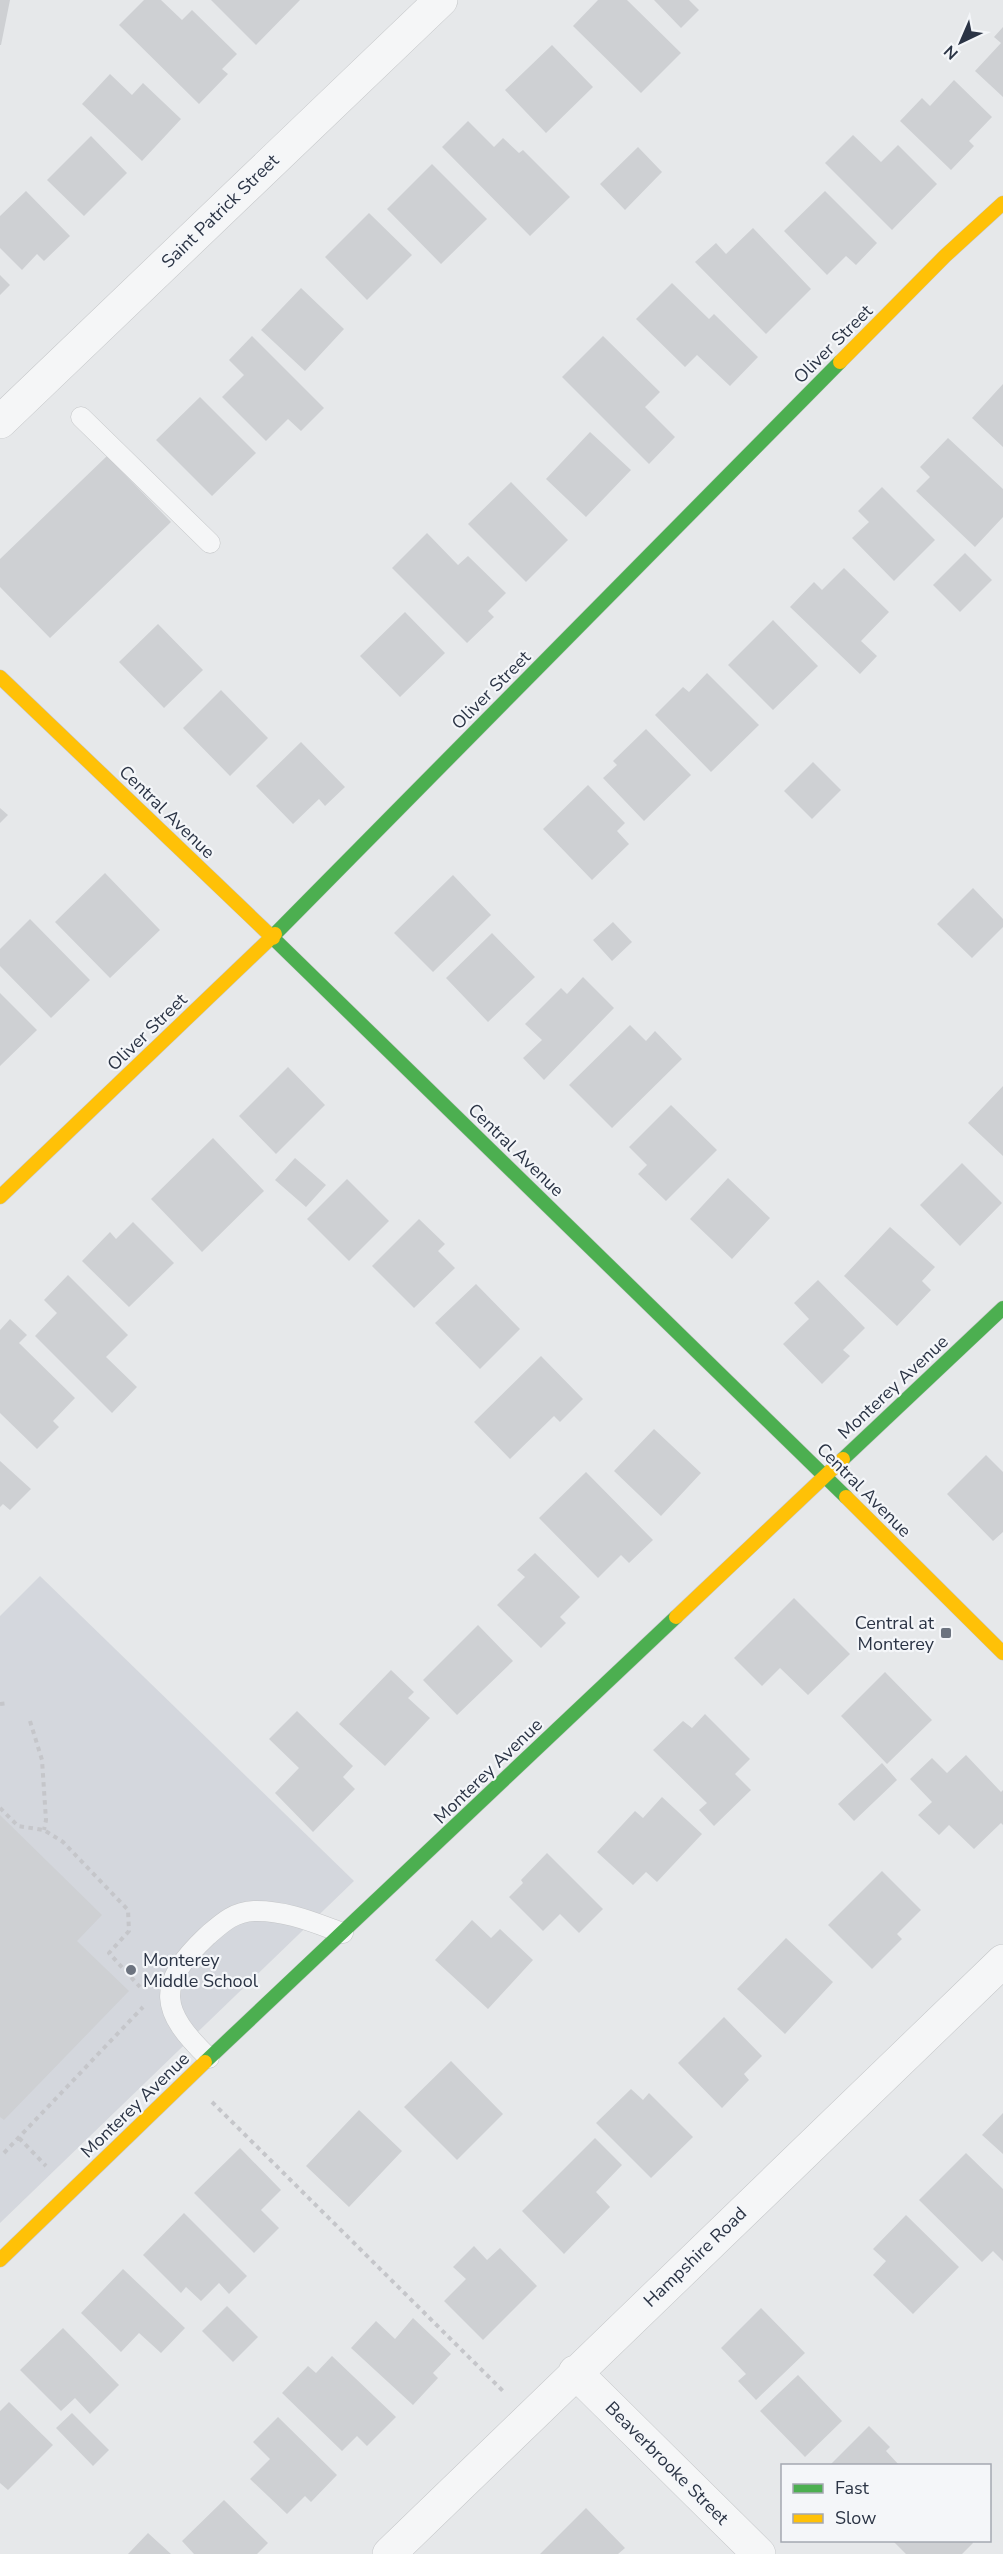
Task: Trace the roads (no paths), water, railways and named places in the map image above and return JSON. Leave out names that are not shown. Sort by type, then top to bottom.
[{"type":"street","name":"Saint Patrick Street","points":[[0,422],[441,0]]},
{"type":"street","name":"Oliver Street","points":[[0,1197],[272,937],[945,256],[1003,203]]},
{"type":"street","name":"Central Avenue","points":[[0,677],[272,937],[1003,1653]]},
{"type":"street","name":"Monterey Avenue","points":[[0,2260],[209,2058],[1003,1308]]},
{"type":"street","name":"Hampshire Road","points":[[388,2554],[1003,1961]]},
{"type":"street","name":"Beaverbrooke Street","points":[[575,2372],[759,2554]]},
{"type":"lane","points":[[81,417],[210,543]]},
{"type":"lane","points":[[209,2058],[179,2026],[172,2010],[171,1993],[179,1966],[229,1916],[252,1911],[279,1912],[343,1933]]},
{"type":"place","name":"Central at Monterey","points":[[946,1633]]},
{"type":"place","name":"Monterey Middle School","points":[[131,1970]]}]
